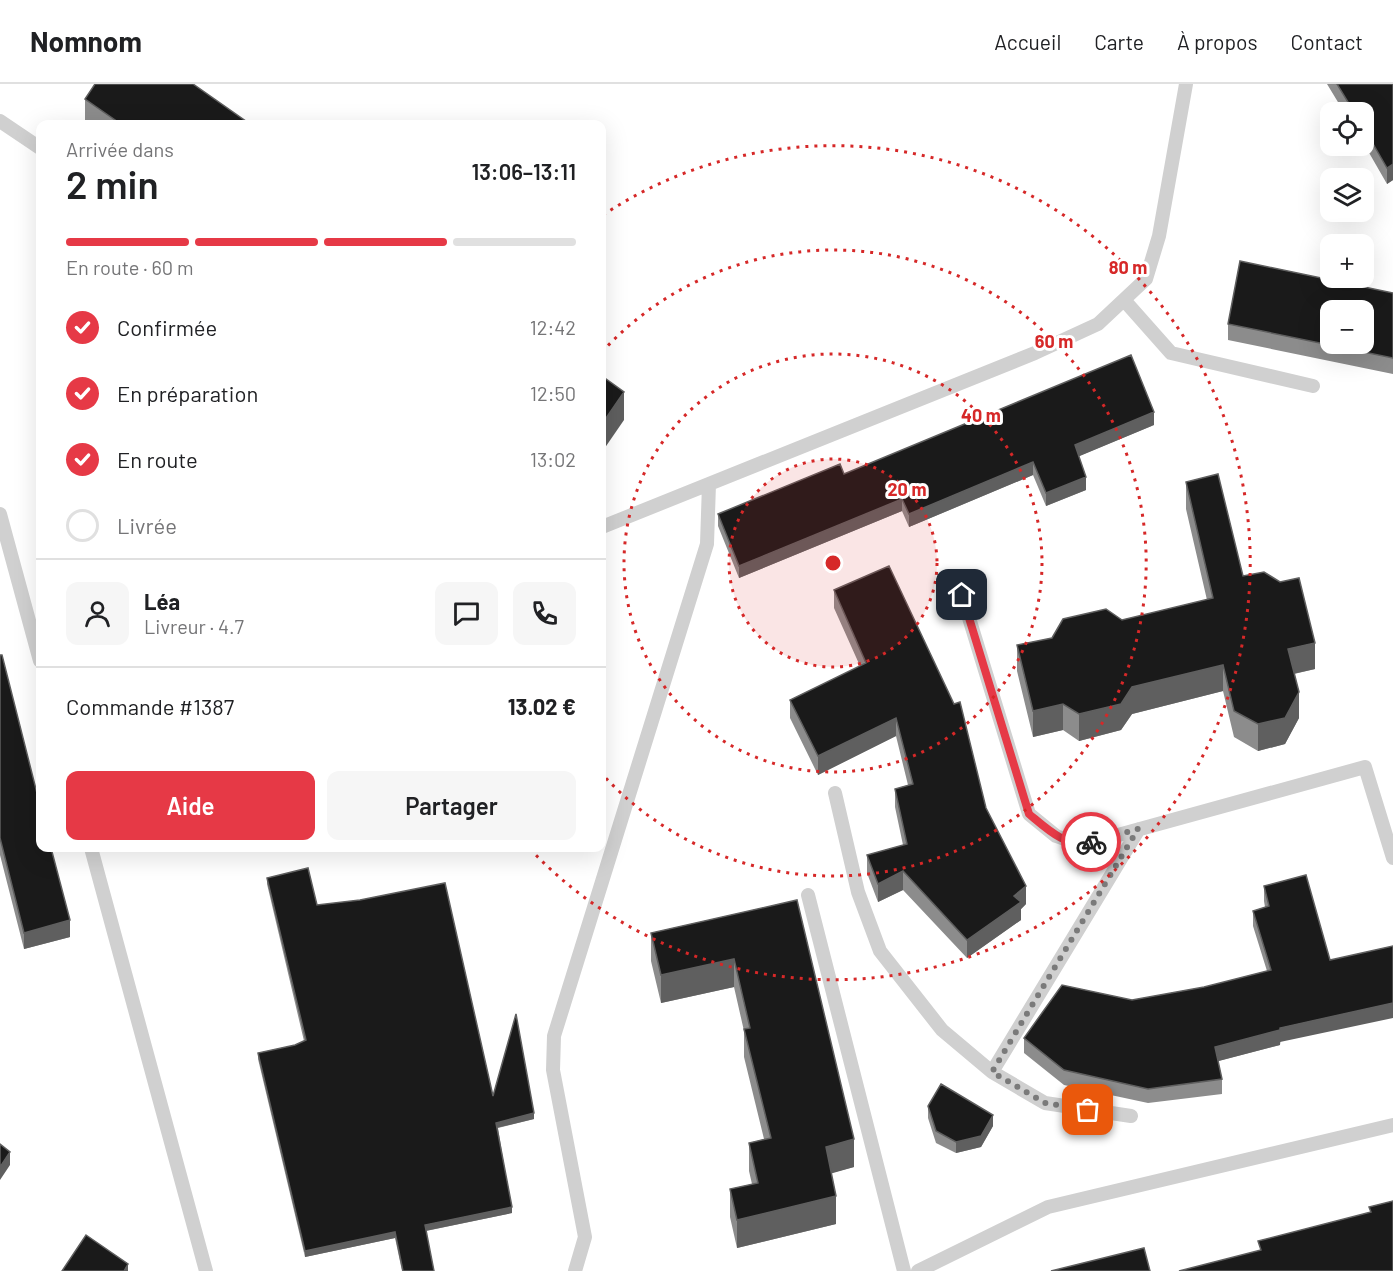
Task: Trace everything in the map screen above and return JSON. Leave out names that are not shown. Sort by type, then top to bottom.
[{"type":"lane","points":[[606,525],[1035,353],[1098,324],[1146,279],[1159,236],[1186,84]]},
{"type":"lane","points":[[0,121],[36,145]]},
{"type":"lane","points":[[1124,300],[1171,353],[1313,386]]},
{"type":"lane","points":[[575,1271],[585,1237],[552,1070],[554,1036],[707,544],[710,484]]},
{"type":"lane","points":[[0,514],[36,647]]},
{"type":"lane","points":[[962,595],[1029,814],[1056,836],[1082,845],[1365,767],[1393,858]]},
{"type":"lane","points":[[835,793],[858,892],[880,951],[942,1030],[992,1072],[1045,1103],[1131,1116]]},
{"type":"lane","points":[[992,1072],[1138,829]]},
{"type":"lane","points":[[92,852],[206,1271]]},
{"type":"lane","points":[[808,895],[904,1271]]},
{"type":"lane","points":[[918,1271],[1048,1207],[1393,1125]]},
{"type":"building","points":[[95,84],[193,84],[244,120],[115,120],[85,99]]},
{"type":"building","points":[[1337,84],[1393,84],[1393,164],[1387,168],[1374,145],[1374,102],[1348,102]]},
{"type":"building","points":[[1240,261],[1320,278],[1320,288],[1369,288],[1393,293],[1393,358],[1374,354],[1374,300],[1320,300],[1320,343],[1228,324]]},
{"type":"building","points":[[1131,355],[1154,412],[1075,445],[1086,477],[1046,493],[1033,462],[909,514],[902,499],[739,566],[718,514],[840,464],[844,474]]},
{"type":"building","points":[[606,379],[624,392],[606,418]]},
{"type":"building","points":[[1218,474],[1243,576],[1264,572],[1280,582],[1299,578],[1315,643],[1288,649],[1299,692],[1285,718],[1258,724],[1234,711],[1223,665],[1132,687],[1121,704],[1079,714],[1063,704],[1033,711],[1017,645],[1052,638],[1063,619],[1106,609],[1122,620],[1213,598],[1186,482]]},
{"type":"building","points":[[889,566],[954,704],[960,702],[986,808],[1026,886],[1014,896],[1021,902],[967,940],[903,871],[878,884],[867,855],[907,844],[895,789],[913,784],[896,718],[818,756],[790,700],[866,663],[834,590]]},
{"type":"building","points":[[0,655],[2,655],[36,789],[36,852],[52,852],[70,920],[24,933],[0,838]]},
{"type":"building","points":[[308,868],[317,905],[360,900],[445,883],[493,1096],[516,1014],[534,1113],[496,1123],[512,1207],[425,1225],[434,1271],[403,1271],[395,1232],[305,1251],[258,1053],[295,1045],[306,1040],[267,878]]},
{"type":"building","points":[[1306,875],[1330,960],[1393,946],[1393,1003],[1280,1028],[1280,1030],[1215,1047],[1222,1079],[1148,1089],[1064,1070],[1024,1038],[1062,985],[1132,1000],[1204,987],[1271,970],[1253,911],[1269,906],[1264,886]]},
{"type":"building","points":[[797,900],[854,1139],[826,1147],[836,1196],[737,1220],[730,1189],[758,1183],[749,1143],[771,1138],[744,1029],[750,1028],[734,959],[661,975],[651,933]]},
{"type":"building","points":[[941,1084],[993,1115],[981,1136],[956,1142],[936,1131],[928,1106]]},
{"type":"building","points":[[0,1144],[10,1152],[0,1167]]},
{"type":"building","points":[[1393,1201],[1393,1271],[1179,1271],[1261,1250],[1258,1241],[1371,1212],[1369,1207]]},
{"type":"building","points":[[86,1235],[128,1264],[124,1271],[62,1271]]},
{"type":"building","points":[[1144,1248],[1150,1271],[1051,1271]]},
{"type":"way so far","points":[[1088,1110],[1045,1103],[992,1072],[1138,829],[1091,842]]},
{"type":"route","points":[[962,595],[1029,814],[1056,836],[1082,845],[1091,842]]}]
